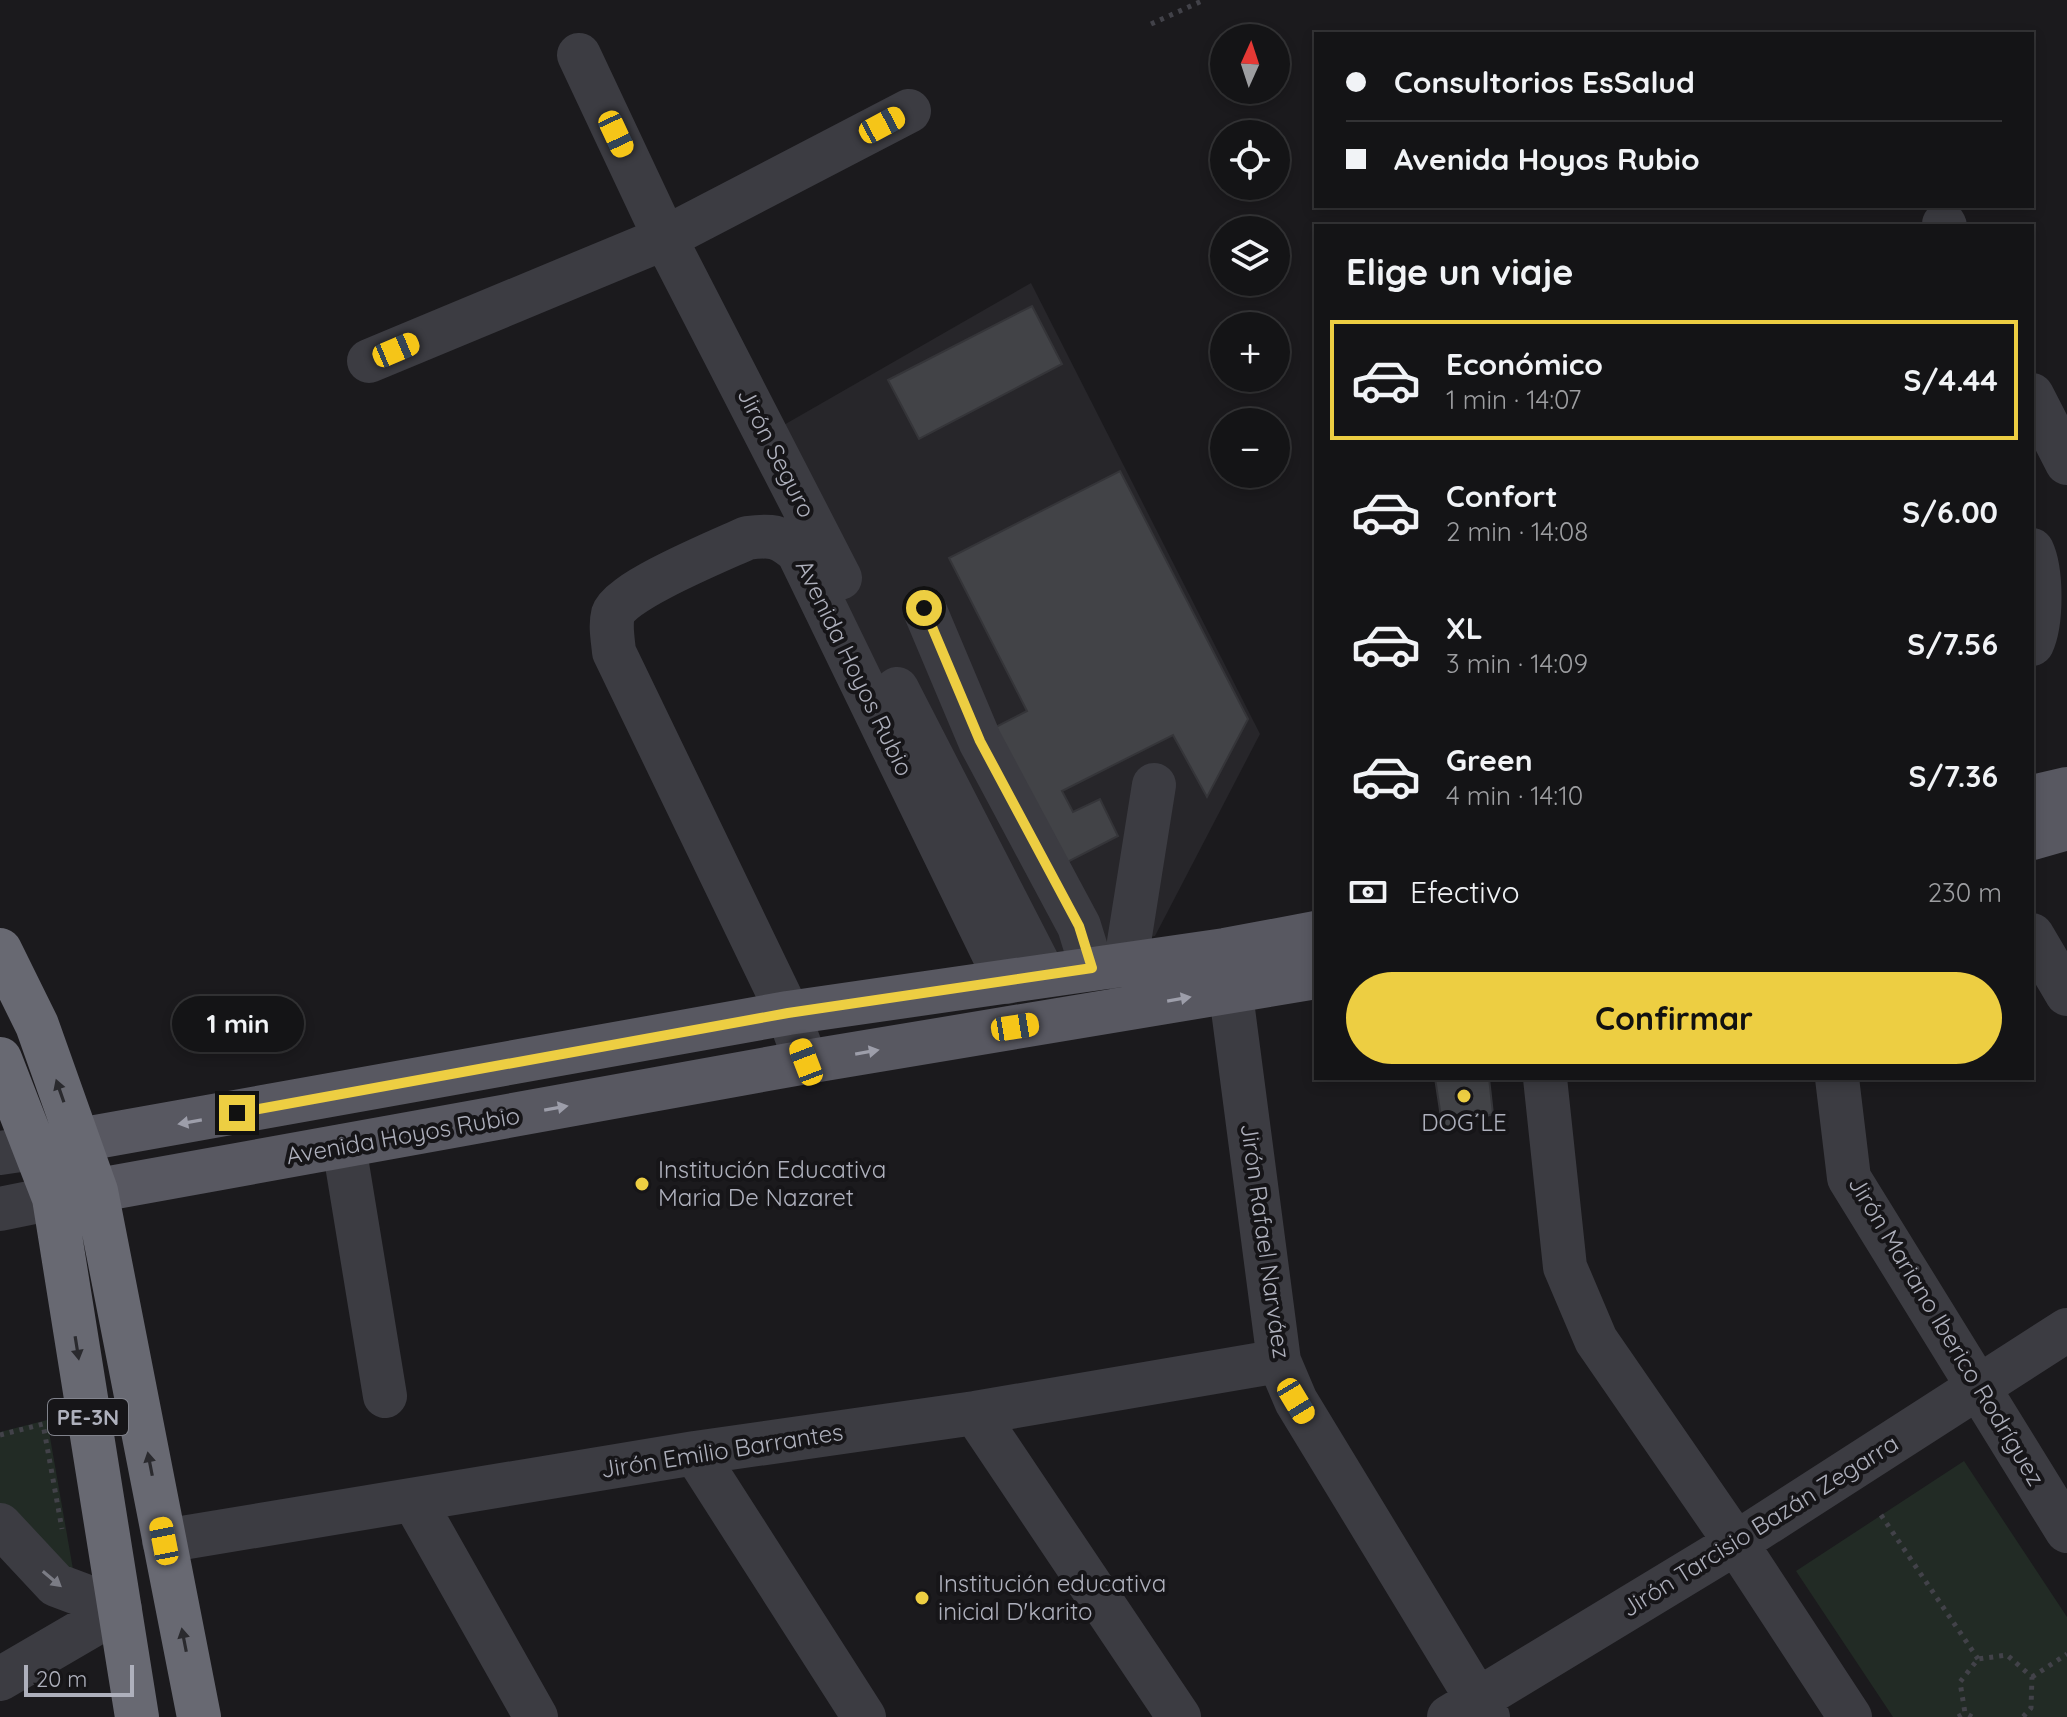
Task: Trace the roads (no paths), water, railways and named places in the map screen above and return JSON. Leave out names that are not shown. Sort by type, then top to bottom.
[{"type":"highway","name":"PE-3N","points":[[0,950],[37,1025],[78,1142],[75,1195],[111,1563],[137,1717]]},
{"type":"highway","name":"PE-3N","points":[[0,1059],[17,1151],[75,1195],[164,1541],[199,1717]]},
{"type":"main road","points":[[2034,797],[2067,789]]},
{"type":"main road","points":[[2034,837],[2067,828]]},
{"type":"main road","name":"Avenida Hoyos Rubio","points":[[75,1195],[806,1062],[1135,1007],[1314,934]]},
{"type":"main road","name":"Avenida Hoyos Rubio","points":[[17,1151],[788,1013],[1110,966],[1314,977]]},
{"type":"street","name":"Jirón Seguro","points":[[579,55],[1026,978]]},
{"type":"street","points":[[369,361],[665,238],[909,111]]},
{"type":"street","points":[[2034,399],[2067,463]]},
{"type":"street","name":"Avenida Hoyos Rubio","points":[[806,1062],[788,1013],[614,652],[613,612],[630,594],[747,538],[783,538],[798,552],[1026,978]]},
{"type":"street","points":[[2034,554],[2039,610],[2034,634]]},
{"type":"street","points":[[924,608],[980,741],[1079,926],[1110,966],[1135,1007]]},
{"type":"street","points":[[1110,966],[1132,921],[1154,785]]},
{"type":"street","points":[[2034,938],[2067,994]]},
{"type":"street","name":"Jirón Rafael Narváez","points":[[1228,970],[1279,1361],[1296,1401],[1471,1712]]},
{"type":"street","points":[[1545,1080],[1565,1267],[1596,1340],[1736,1543],[1850,1717]]},
{"type":"street","name":"Jirón Mariano Iberico Rodríguez","points":[[1837,1080],[1849,1178],[2067,1531]]},
{"type":"street","points":[[344,1146],[385,1396]]},
{"type":"street","name":"Avenida Hoyos Rubio","points":[[0,1209],[75,1195]]},
{"type":"street","name":"Jirón Tarcisio Bazán Zegarra","points":[[1471,1712],[2067,1330]]},
{"type":"street","name":"Jirón Emilio Barrantes","points":[[164,1541],[695,1453],[975,1413],[1279,1361]]},
{"type":"street","points":[[975,1413],[1179,1717]]},
{"type":"street","points":[[695,1453],[864,1717]]},
{"type":"street","points":[[414,1501],[536,1717]]},
{"type":"street","points":[[0,1525],[56,1585],[120,1609]]},
{"type":"street","points":[[0,1679],[120,1609]]},
{"type":"place","name":"DOG´LE","points":[[1464,1096]]},
{"type":"place","name":"Institución Educativa Maria De Nazaret","points":[[642,1184]]},
{"type":"place","name":"Institución educativa inicial D'karito","points":[[922,1598]]}]
